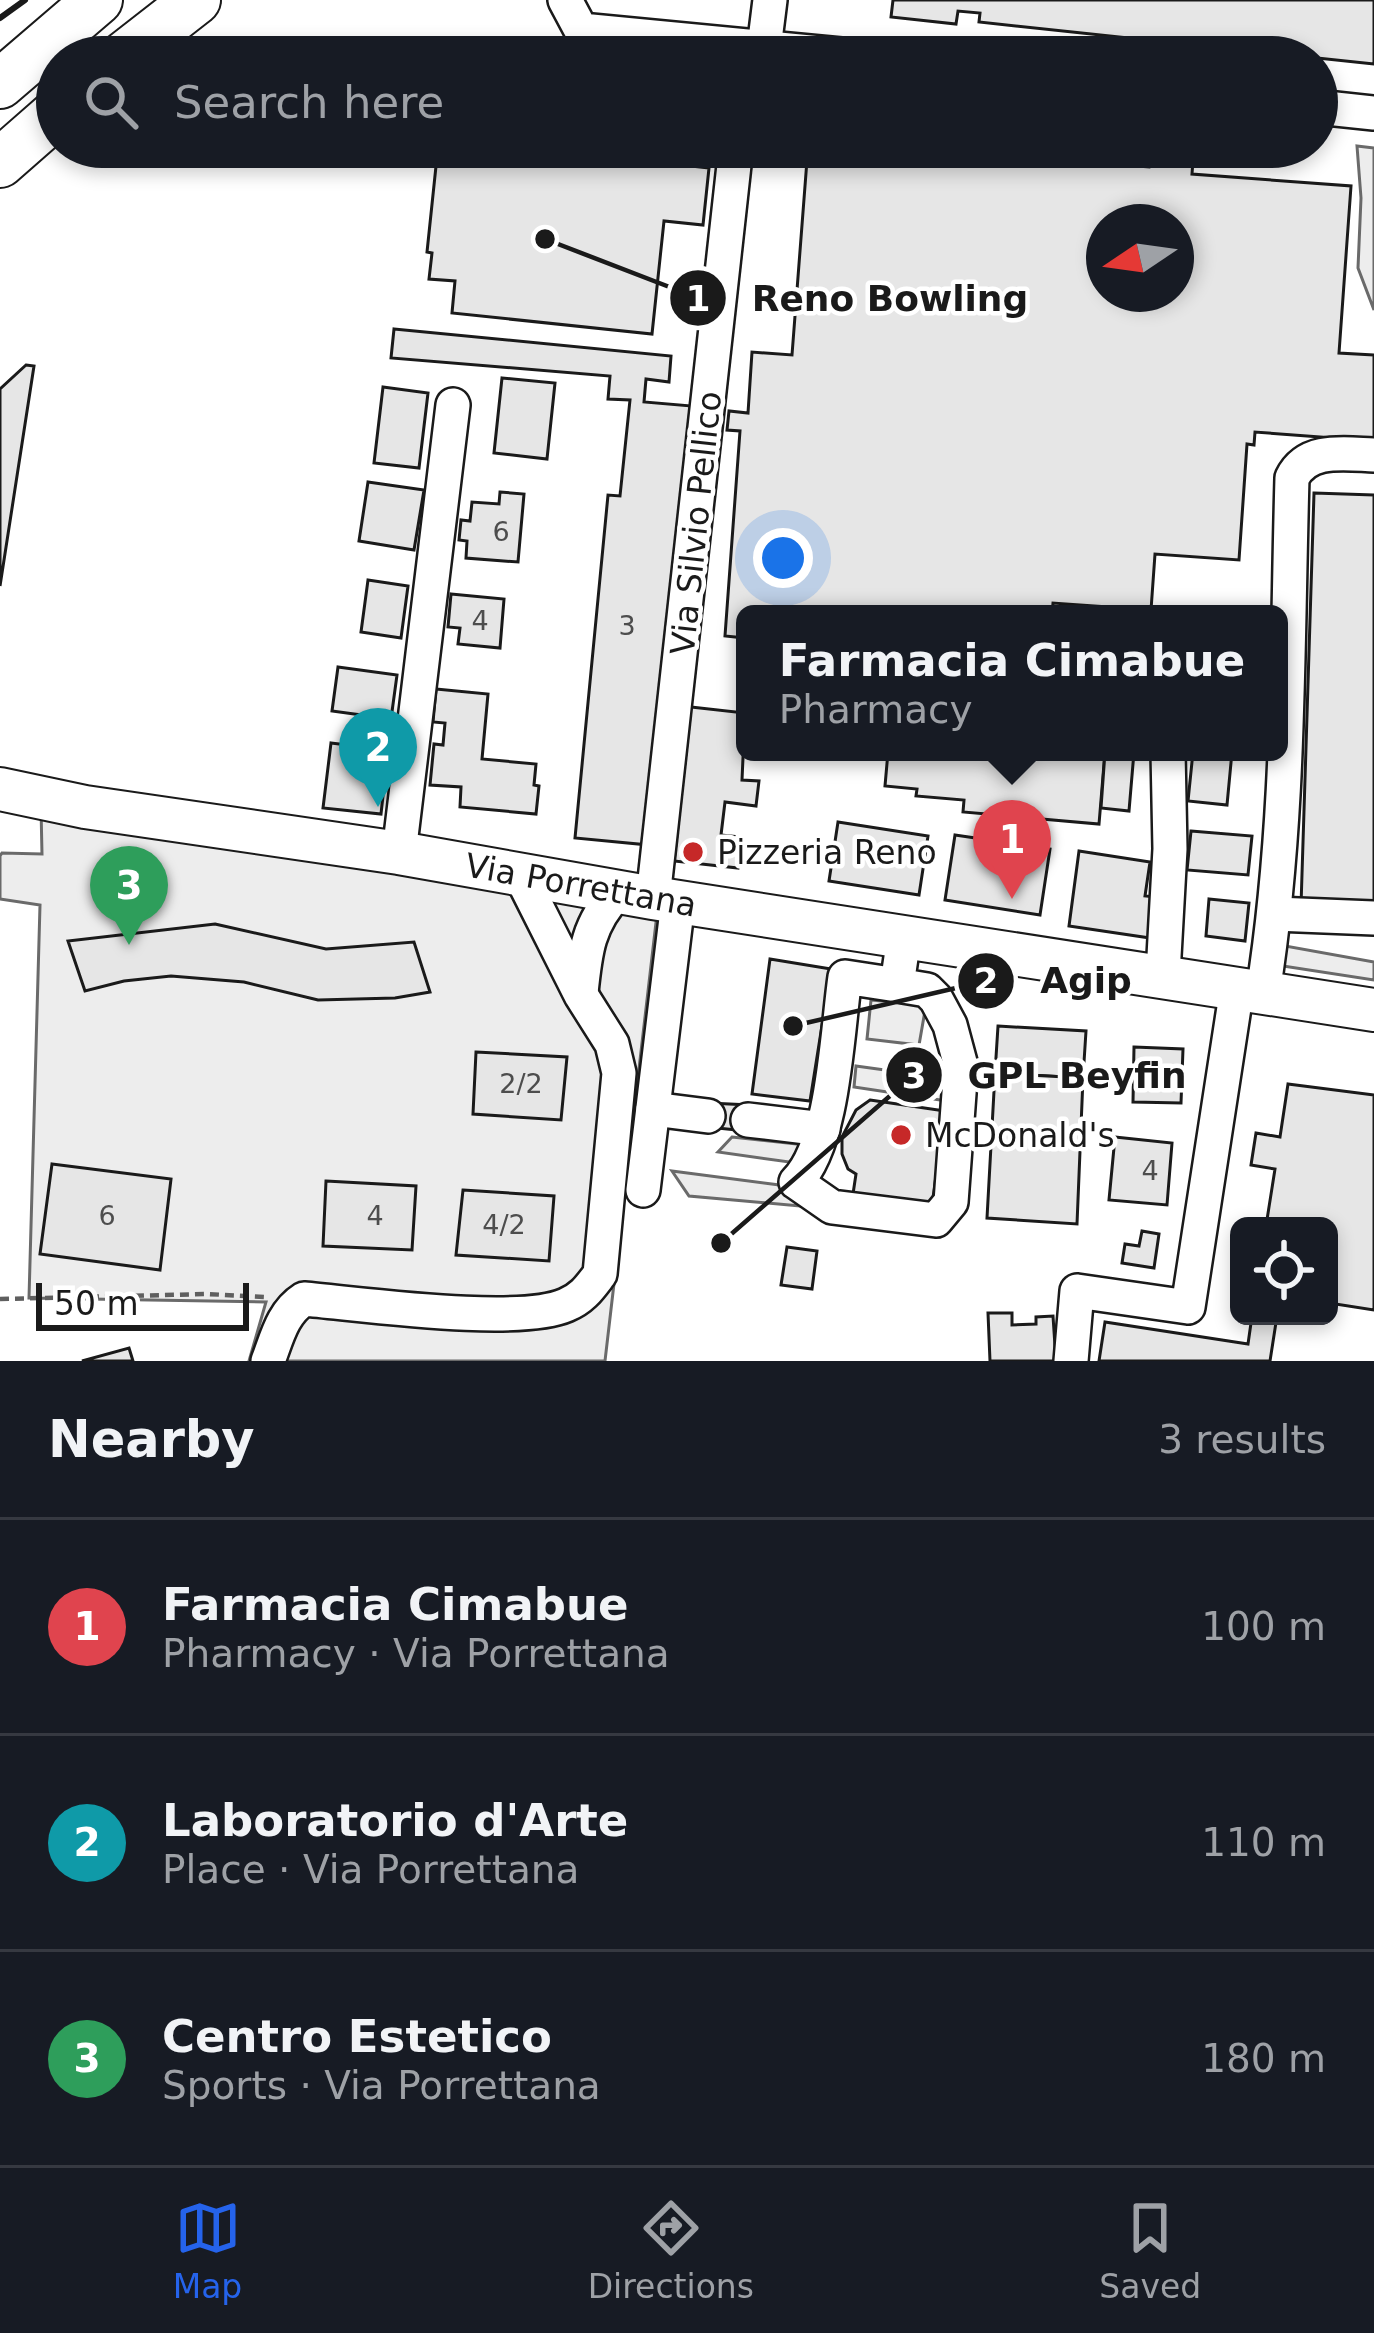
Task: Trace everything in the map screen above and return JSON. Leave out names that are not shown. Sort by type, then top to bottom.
[{"type":"highway","points":[[56,36],[98,0]]},
{"type":"highway","points":[[150,36],[196,0]]},
{"type":"highway","points":[[0,84],[36,53]]},
{"type":"highway","points":[[0,163],[36,131]]},
{"type":"main road","name":"Via Porrettana","points":[[0,789],[85,807],[399,853],[650,898],[1374,1010]]},
{"type":"street","points":[[565,0],[581,30],[632,36]]},
{"type":"street","points":[[757,36],[770,0]]},
{"type":"street","points":[[1338,109],[1374,113]]},
{"type":"street","name":"Via Silvio Pellico","points":[[643,1190],[653,1109],[650,898],[734,168]]},
{"type":"street","points":[[399,853],[453,405]]},
{"type":"street","points":[[1288,648],[1295,470],[1325,453],[1374,455]]},
{"type":"street","points":[[1162,974],[1170,849],[1168,761]]},
{"type":"street","points":[[1071,1361],[1077,1291],[1187,1306],[1250,990],[1275,914],[1285,761]]},
{"type":"street","points":[[268,1361],[280,1325],[304,1299],[540,1312],[584,1295],[600,1274],[619,1093],[611,1044],[580,995],[521,876]]},
{"type":"street","points":[[580,995],[586,941],[599,912],[650,898]]},
{"type":"street","points":[[1275,914],[1374,918]]},
{"type":"street","points":[[896,985],[904,937]]},
{"type":"street","points":[[845,977],[896,985],[926,990],[936,999],[950,1025],[961,1066],[950,1202],[936,1220],[832,1207],[796,1182],[811,1167],[823,1129],[845,977]]},
{"type":"street","points":[[653,1109],[708,1116]]},
{"type":"street","points":[[748,1120],[823,1129]]},
{"type":"path","points":[[0,1299],[207,1294],[304,1299]]},
{"type":"shaded area","points":[[1357,146],[1374,148],[1374,310],[1358,268]]},
{"type":"shaded area","points":[[41,808],[657,914],[605,1361],[249,1361],[266,1302],[29,1298],[40,905],[0,899],[0,856],[42,854]]},
{"type":"shaded area","points":[[1269,943],[1374,962],[1374,980],[1270,964]]},
{"type":"shaded area","points":[[871,1000],[926,1005],[919,1045],[867,1039]]},
{"type":"shaded area","points":[[856,1066],[950,1079],[947,1101],[854,1087]]},
{"type":"shaded area","points":[[732,1137],[806,1145],[789,1162],[718,1152]]},
{"type":"shaded area","points":[[672,1171],[787,1186],[800,1206],[689,1196]]},
{"type":"building","points":[[893,0],[1374,0],[1374,64],[1338,60],[1338,36],[1111,36],[979,22],[980,13],[958,11],[956,24],[891,17]]},
{"type":"building","points":[[436,168],[709,168],[703,225],[664,221],[652,334],[452,313],[455,281],[429,279],[432,253],[427,252]]},
{"type":"building","points":[[806,168],[1192,168],[1192,174],[1351,186],[1339,353],[1374,355],[1374,441],[1255,432],[1254,445],[1247,444],[1239,560],[1155,554],[1151,605],[736,605],[736,637],[725,636],[740,431],[727,430],[729,411],[748,413],[752,352],[792,355]]},
{"type":"building","points":[[394,329],[671,356],[669,382],[646,379],[644,402],[692,406],[649,845],[575,838],[608,495],[620,496],[630,400],[608,399],[610,376],[391,358]]},
{"type":"building","points":[[26,365],[34,366],[0,586],[0,389]]},
{"type":"building","points":[[502,378],[555,383],[547,459],[494,453]]},
{"type":"building","points":[[383,387],[428,393],[419,468],[374,463]]},
{"type":"building","points":[[368,482],[424,490],[414,550],[359,541]]},
{"type":"building","points":[[500,492],[524,494],[518,562],[466,558],[467,541],[459,540],[461,520],[470,521],[472,502],[499,504]]},
{"type":"building","points":[[1314,493],[1374,495],[1374,908],[1301,906]]},
{"type":"building","points":[[368,580],[408,586],[401,638],[361,632]]},
{"type":"building","points":[[451,594],[504,599],[500,648],[458,644],[460,628],[448,627]]},
{"type":"building","points":[[338,667],[397,675],[391,719],[332,711]]},
{"type":"building","points":[[436,689],[488,694],[482,759],[536,764],[536,814],[460,807],[461,787],[430,785],[434,744],[443,745],[445,723],[433,722]]},
{"type":"building","points":[[691,707],[736,712],[736,761],[743,761],[742,780],[759,781],[756,806],[725,802],[721,835],[741,837],[738,868],[674,861]]},
{"type":"building","points":[[331,743],[388,750],[381,814],[323,808]]},
{"type":"building","points":[[887,761],[1104,761],[1099,824],[963,812],[964,800],[916,796],[917,789],[885,786]]},
{"type":"building","points":[[1104,761],[1133,761],[1129,811],[1101,808]]},
{"type":"building","points":[[1192,761],[1231,761],[1227,805],[1188,801]]},
{"type":"building","points":[[838,822],[928,836],[919,895],[829,881]]},
{"type":"building","points":[[1191,831],[1252,836],[1248,875],[1187,870]]},
{"type":"building","points":[[955,835],[1050,849],[1040,915],[945,900]]},
{"type":"building","points":[[1079,851],[1150,862],[1145,896],[1157,897],[1150,938],[1069,926]]},
{"type":"building","points":[[1209,899],[1249,903],[1245,941],[1206,936]]},
{"type":"building","points":[[215,924],[326,949],[414,942],[430,992],[318,1000],[244,982],[171,976],[85,991],[68,941]]},
{"type":"building","points":[[770,959],[831,969],[810,1101],[752,1094]]},
{"type":"building","points":[[998,1026],[1086,1031],[1083,1078],[995,1073]]},
{"type":"building","points":[[1134,1047],[1183,1049],[1181,1103],[1133,1102]]},
{"type":"building","points":[[476,1052],[567,1057],[561,1120],[473,1114]]},
{"type":"building","points":[[995,1073],[1083,1078],[1077,1224],[987,1218]]},
{"type":"building","points":[[1288,1084],[1374,1095],[1374,1310],[1338,1304],[1338,1217],[1267,1217],[1275,1169],[1251,1165],[1256,1133],[1280,1137]]},
{"type":"building","points":[[870,1100],[945,1111],[932,1205],[853,1194],[856,1174],[848,1169],[842,1154],[842,1137],[856,1110]]},
{"type":"building","points":[[709,1103],[749,1105],[747,1131],[707,1127]]},
{"type":"building","points":[[1115,1137],[1172,1143],[1167,1205],[1109,1200]]},
{"type":"building","points":[[52,1164],[171,1179],[160,1270],[40,1254]]},
{"type":"building","points":[[326,1181],[416,1186],[412,1250],[323,1246]]},
{"type":"building","points":[[463,1190],[554,1196],[549,1261],[456,1255]]},
{"type":"building","points":[[1142,1231],[1159,1234],[1154,1268],[1122,1263],[1125,1244],[1139,1246]]},
{"type":"building","points":[[787,1247],[817,1251],[812,1289],[781,1285]]},
{"type":"building","points":[[988,1313],[1012,1313],[1012,1325],[1036,1324],[1036,1317],[1053,1316],[1056,1361],[990,1361]]},
{"type":"building","points":[[1105,1322],[1248,1344],[1251,1325],[1276,1325],[1270,1361],[1099,1361]]},
{"type":"building","points":[[129,1348],[133,1361],[82,1361]]},
{"type":"wall","points":[[0,18],[25,0]]},
{"type":"place","name":"Reno Bowling","points":[[545,239]]},
{"type":"place","name":"Laboratorio d'Arte","points":[[378,807]]},
{"type":"place","name":"Pizzeria Reno","points":[[693,852]]},
{"type":"place","name":"Farmacia Cimabue","points":[[1012,899]]},
{"type":"place","name":"Centro Estetico","points":[[129,945]]},
{"type":"place","name":"Agip","points":[[793,1026]]},
{"type":"place","name":"McDonald's","points":[[901,1135]]},
{"type":"place","name":"GPL Beyfin","points":[[721,1243]]}]
